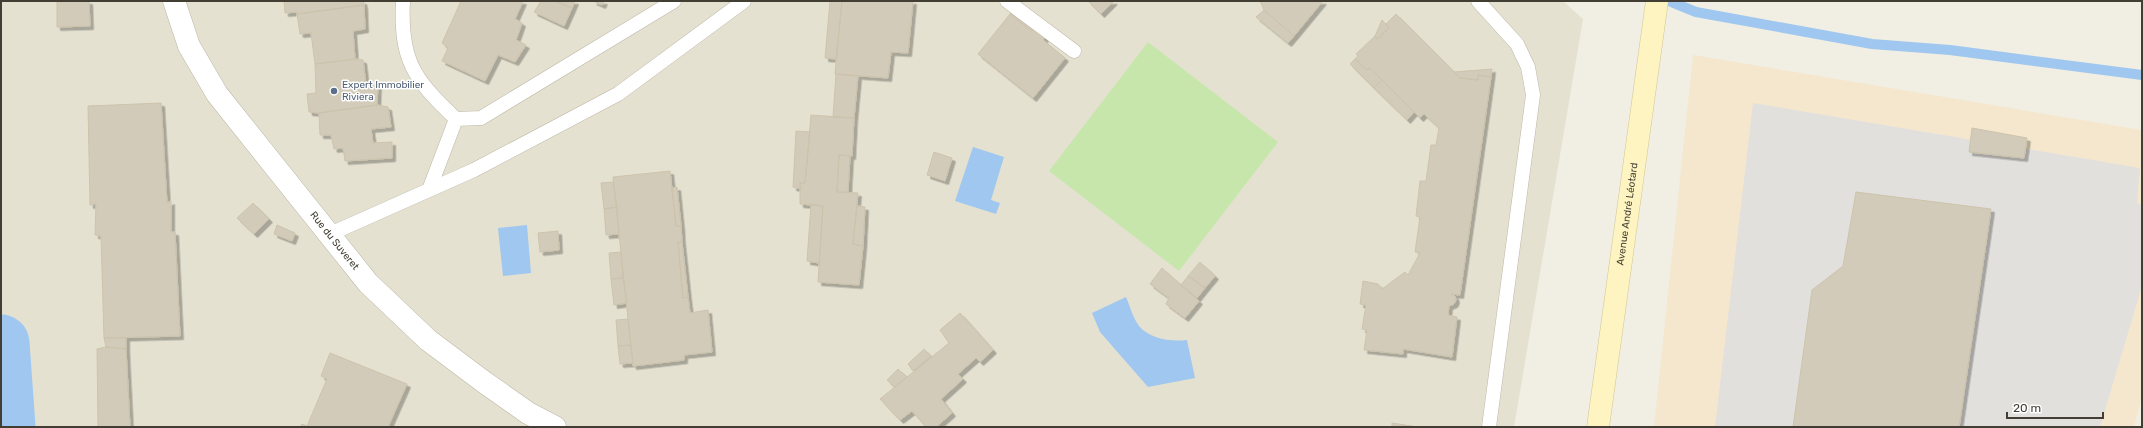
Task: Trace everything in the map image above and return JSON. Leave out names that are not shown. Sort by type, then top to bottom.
[{"type":"main road","name":"Avenue André Léotard","points":[[1598,427],[1657,1]]},
{"type":"street","name":"Rue du Suveret","points":[[174,1],[189,46],[217,94],[368,283],[428,340],[528,413],[555,427]]},
{"type":"lane","points":[[403,1],[402,28],[407,58],[428,92],[456,119],[481,118],[674,1]]},
{"type":"lane","points":[[330,234],[474,170],[618,94],[744,1]]},
{"type":"lane","points":[[1007,1],[1074,51]]},
{"type":"lane","points":[[1478,1],[1517,44],[1528,67],[1533,95],[1489,427]]},
{"type":"lane","points":[[429,190],[456,119]]},
{"type":"shaded area","points":[[1,1],[1563,1],[1583,19],[1514,427],[1,427]]},
{"type":"shaded area","points":[[1693,55],[2142,130],[2142,396],[2134,427],[1654,427]]},
{"type":"shaded area","points":[[1753,103],[2140,168],[2137,203],[2142,205],[2142,286],[2100,427],[1715,427]]},
{"type":"green space","points":[[1148,42],[1278,142],[1179,271],[1049,171]]},
{"type":"water","points":[[973,147],[1004,157],[991,200],[1000,203],[996,214],[955,201]]},
{"type":"water","points":[[527,225],[531,273],[503,276],[498,228]]},
{"type":"water","points":[[1126,297],[1139,326],[1149,334],[1161,339],[1187,340],[1195,378],[1148,387],[1100,332],[1092,313]]},
{"type":"building","points":[[57,1],[89,1],[90,26],[57,27]]},
{"type":"building","points":[[284,1],[363,1],[364,5],[297,14],[297,12],[285,13]]},
{"type":"building","points":[[461,1],[523,1],[515,19],[522,23],[516,40],[526,45],[515,62],[498,55],[485,81],[442,61],[448,48],[442,43]]},
{"type":"building","points":[[541,1],[555,1],[572,8],[564,26],[534,12]]},
{"type":"building","points":[[555,1],[575,1],[572,8]]},
{"type":"building","points":[[593,1],[604,1],[602,5]]},
{"type":"building","points":[[830,1],[842,1],[836,59],[825,58]]},
{"type":"building","points":[[842,1],[913,1],[908,53],[891,52],[888,78],[835,74]]},
{"type":"building","points":[[1088,1],[1114,1],[1101,14]]},
{"type":"building","points":[[1260,1],[1323,1],[1294,36],[1264,10]]},
{"type":"building","points":[[364,5],[365,29],[353,31],[355,59],[315,64],[311,33],[300,34],[297,14]]},
{"type":"building","points":[[1014,8],[1036,26],[1032,31],[1010,14]]},
{"type":"building","points":[[1264,10],[1294,36],[1288,43],[1256,17]]},
{"type":"building","points":[[1010,14],[1032,31],[1036,26],[1048,34],[1043,40],[1065,58],[1033,98],[978,54]]},
{"type":"building","points":[[1396,14],[1460,78],[1478,80],[1478,75],[1491,77],[1460,295],[1451,294],[1455,296],[1456,300],[1454,304],[1449,306],[1448,315],[1457,317],[1452,357],[1403,349],[1403,354],[1364,350],[1367,330],[1362,329],[1366,305],[1360,304],[1363,281],[1378,284],[1382,289],[1405,272],[1408,275],[1420,253],[1415,252],[1420,217],[1416,216],[1420,181],[1426,181],[1431,145],[1436,145],[1439,128],[1424,114],[1420,118],[1370,68],[1367,70],[1355,59],[1358,56],[1356,54],[1375,36],[1377,39],[1389,28],[1386,24]]},
{"type":"building","points":[[1382,20],[1389,28],[1377,39],[1375,36]]},
{"type":"building","points":[[355,59],[363,60],[366,85],[378,85],[377,105],[319,113],[309,112],[307,94],[316,93],[315,64]]},
{"type":"building","points":[[1355,59],[1367,70],[1370,68],[1382,80],[1374,88],[1350,64]]},
{"type":"building","points":[[1492,69],[1491,77],[1478,75],[1478,80],[1460,78],[1454,72]]},
{"type":"building","points":[[836,74],[858,76],[854,118],[833,117]]},
{"type":"building","points":[[1382,80],[1414,112],[1407,120],[1374,88]]},
{"type":"building","points":[[161,103],[167,203],[171,201],[171,232],[175,232],[180,336],[104,338],[101,236],[95,235],[96,204],[90,205],[88,106]]},
{"type":"building","points":[[377,105],[388,107],[391,127],[371,129],[373,143],[392,142],[392,158],[345,161],[343,148],[334,149],[331,135],[320,135],[319,113]]},
{"type":"building","points":[[811,115],[854,118],[852,156],[839,155],[837,192],[858,193],[853,244],[863,246],[859,285],[818,282],[823,206],[800,204],[800,183],[805,183]]},
{"type":"building","points":[[1972,128],[2027,138],[2024,158],[1969,152]]},
{"type":"building","points":[[796,131],[810,132],[805,183],[800,183],[801,189],[793,187]]},
{"type":"building","points":[[934,152],[952,158],[945,181],[927,175]]},
{"type":"building","points":[[839,155],[850,156],[848,192],[837,192]]},
{"type":"building","points":[[670,171],[676,226],[681,226],[682,242],[678,242],[683,298],[688,297],[690,313],[708,310],[712,352],[684,355],[684,360],[633,366],[613,177]]},
{"type":"building","points":[[613,182],[617,207],[604,209],[601,183]]},
{"type":"building","points":[[677,187],[681,226],[676,226],[672,188]]},
{"type":"building","points":[[1856,192],[1991,209],[1959,427],[1793,427],[1812,290],[1843,266]]},
{"type":"building","points":[[253,203],[269,219],[254,234],[237,218]]},
{"type":"building","points":[[811,204],[823,206],[819,263],[807,261]]},
{"type":"building","points":[[857,206],[865,207],[863,246],[853,244]]},
{"type":"building","points":[[617,207],[619,234],[606,235],[604,209]]},
{"type":"building","points":[[277,225],[295,233],[292,241],[274,234]]},
{"type":"building","points":[[558,231],[559,250],[540,252],[538,233]]},
{"type":"building","points":[[678,242],[682,242],[688,297],[683,298]]},
{"type":"building","points":[[621,252],[623,278],[611,279],[609,253]]},
{"type":"building","points":[[1200,262],[1215,276],[1205,288],[1188,276]]},
{"type":"building","points":[[1162,268],[1199,301],[1185,318],[1166,304],[1169,298],[1150,284]]},
{"type":"building","points":[[1188,276],[1205,288],[1197,298],[1181,285]]},
{"type":"building","points":[[623,278],[627,303],[614,305],[611,279]]},
{"type":"building","points":[[960,313],[993,350],[980,362],[976,358],[958,374],[963,379],[941,399],[952,413],[936,427],[926,427],[912,411],[900,420],[880,399],[949,343],[940,330]]},
{"type":"building","points":[[628,319],[631,345],[618,346],[616,320]]},
{"type":"building","points":[[104,338],[126,338],[126,349],[106,347]]},
{"type":"building","points":[[631,345],[633,363],[620,364],[618,346]]},
{"type":"building","points":[[106,347],[126,349],[130,427],[98,427],[97,349]]},
{"type":"building","points":[[924,349],[931,356],[913,371],[908,364]]},
{"type":"building","points":[[330,353],[407,384],[388,427],[300,427],[302,424],[307,426],[327,379],[321,376]]},
{"type":"building","points":[[898,369],[907,377],[895,387],[887,380]]},
{"type":"building","points":[[1392,423],[1418,427],[1392,427]]},
{"type":"waterway","points":[[1669,1],[1696,12],[1872,44],[1950,50],[2142,75]]},
{"type":"waterway","points":[[1,343],[7,427]]},
{"type":"place","name":"Expert Immobilier Riviera","points":[[334,91]]}]
